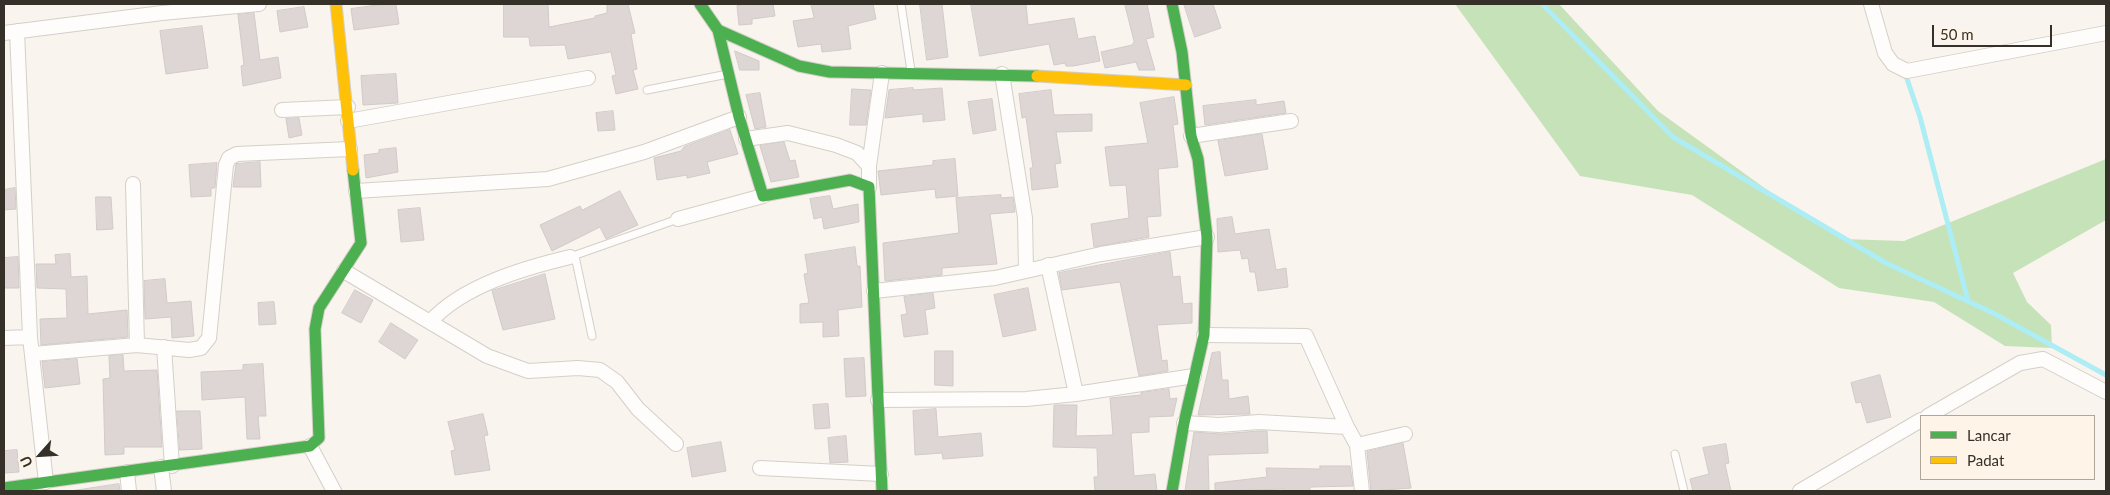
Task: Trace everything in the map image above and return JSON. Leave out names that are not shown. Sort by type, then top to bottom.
[{"type":"street","points":[[46,482],[30,337],[10,32],[175,8],[259,4]]},
{"type":"street","points":[[4,488],[310,446],[319,438],[315,329],[318,308],[361,243],[336,4]]},
{"type":"street","points":[[700,4],[718,30],[739,117],[763,196]]},
{"type":"street","points":[[1172,4],[1186,84],[1191,136],[1198,159],[1208,237],[1204,335],[1184,423],[1172,491]]},
{"type":"street","points":[[1871,4],[1885,53],[1892,64],[1907,71],[2106,33]]},
{"type":"street","points":[[718,30],[799,66],[830,72],[1002,74],[1186,84]]},
{"type":"street","points":[[882,73],[869,166],[882,491]]},
{"type":"street","points":[[1002,74],[1025,218],[1026,270]]},
{"type":"street","points":[[282,110],[348,114],[588,78]]},
{"type":"street","points":[[356,191],[548,179],[644,152],[739,117]]},
{"type":"street","points":[[1191,136],[1291,121]]},
{"type":"street","points":[[746,139],[788,133],[857,153],[869,166]]},
{"type":"street","points":[[33,354],[137,345],[189,350],[201,348],[209,338],[226,165],[229,158],[237,154],[350,149]]},
{"type":"street","points":[[678,219],[763,196],[850,180],[869,187]]},
{"type":"street","points":[[132,184],[137,345]]},
{"type":"street","points":[[874,291],[995,278],[1101,254],[1208,237]]},
{"type":"street","points":[[430,322],[443,308],[498,279],[529,267],[572,257]]},
{"type":"street","points":[[1048,265],[1076,394]]},
{"type":"street","points":[[344,271],[486,356],[528,371],[578,368],[600,370],[617,382],[638,409],[676,444]]},
{"type":"street","points":[[1204,335],[1306,336],[1357,445],[1362,491]]},
{"type":"street","points":[[4,338],[30,337]]},
{"type":"street","points":[[164,348],[166,466],[164,491]]},
{"type":"street","points":[[1930,415],[2020,363],[2043,359],[2106,392]]},
{"type":"street","points":[[878,400],[1026,399],[1076,394],[1194,376]]},
{"type":"street","points":[[1800,491],[1920,421]]},
{"type":"street","points":[[1184,423],[1219,425],[1259,422],[1347,427]]},
{"type":"street","points":[[1357,445],[1405,434]]},
{"type":"street","points":[[310,446],[334,491]]},
{"type":"street","points":[[760,468],[881,474]]},
{"type":"street","points":[[127,472],[129,491]]},
{"type":"lane","points":[[901,4],[912,73]]},
{"type":"lane","points":[[647,90],[728,74]]},
{"type":"lane","points":[[592,336],[572,257],[678,219]]},
{"type":"lane","points":[[1676,454],[1684,491]]},
{"type":"green space","points":[[1455,4],[1559,4],[1658,111],[1777,197],[1842,239],[1904,241],[2106,159],[2106,220],[2013,273],[2027,302],[2051,325],[2052,348],[2005,346],[1934,302],[1839,288],[1692,195],[1580,176]]},
{"type":"building","points":[[396,4],[399,24],[354,30],[351,9]]},
{"type":"building","points":[[504,4],[548,4],[549,27],[595,18],[595,16],[607,13],[607,4],[628,4],[635,33],[631,34],[637,69],[633,70],[638,89],[616,94],[612,76],[616,75],[611,52],[568,59],[565,45],[530,46],[529,37],[504,37]]},
{"type":"building","points":[[773,4],[775,16],[752,19],[752,24],[739,25],[737,6]]},
{"type":"building","points":[[811,4],[873,4],[876,19],[848,26],[851,49],[822,52],[821,44],[798,47],[793,21],[814,18]]},
{"type":"building","points":[[920,4],[942,4],[948,57],[927,60]]},
{"type":"building","points":[[971,4],[1026,4],[1028,25],[1074,18],[1078,39],[1095,36],[1100,61],[1073,66],[1066,66],[1065,63],[1054,65],[1049,44],[980,56]]},
{"type":"building","points":[[1125,4],[1147,4],[1154,37],[1146,39],[1155,70],[1139,70],[1136,62],[1105,68],[1101,52],[1132,45],[1134,42]]},
{"type":"building","points":[[1184,4],[1213,4],[1221,28],[1195,37]]},
{"type":"building","points":[[304,7],[308,27],[280,32],[277,11]]},
{"type":"building","points":[[254,13],[260,60],[278,57],[281,78],[243,86],[241,66],[244,65],[238,15]]},
{"type":"building","points":[[202,26],[208,68],[166,74],[160,31]]},
{"type":"building","points":[[735,51],[759,61],[759,70],[740,70]]},
{"type":"building","points":[[396,74],[398,103],[363,105],[361,76]]},
{"type":"building","points":[[913,88],[913,90],[942,88],[945,120],[923,122],[923,114],[885,118],[889,90]]},
{"type":"building","points":[[852,89],[871,90],[866,125],[850,125]]},
{"type":"building","points":[[1051,90],[1054,115],[1092,114],[1092,131],[1056,132],[1061,163],[1055,164],[1058,187],[1032,190],[1030,168],[1033,168],[1026,117],[1022,118],[1019,94]]},
{"type":"building","points":[[760,93],[766,127],[755,129],[746,95]]},
{"type":"building","points":[[1174,97],[1178,124],[1173,125],[1178,167],[1158,169],[1161,216],[1147,217],[1149,237],[1094,247],[1091,224],[1129,218],[1126,185],[1110,186],[1105,147],[1148,143],[1140,103]]},
{"type":"building","points":[[992,99],[996,130],[973,134],[968,102]]},
{"type":"building","points":[[1256,100],[1256,105],[1284,101],[1286,113],[1205,125],[1203,106]]},
{"type":"building","points":[[613,111],[615,130],[598,131],[596,113]]},
{"type":"building","points":[[299,118],[302,135],[289,138],[286,119]]},
{"type":"building","points":[[730,130],[738,154],[707,162],[710,173],[687,178],[687,175],[657,180],[654,158],[681,151],[684,147]]},
{"type":"building","points":[[1262,134],[1268,169],[1225,176],[1218,141]]},
{"type":"building","points":[[784,142],[790,161],[795,160],[799,177],[771,182],[760,146]]},
{"type":"building","points":[[396,148],[398,172],[366,178],[364,155],[379,153],[379,150]]},
{"type":"building","points":[[955,159],[958,196],[936,198],[935,189],[881,195],[878,171],[933,165],[933,161]]},
{"type":"building","points":[[260,162],[261,187],[233,187],[236,164]]},
{"type":"building","points":[[217,163],[215,188],[211,188],[211,196],[191,197],[189,165]]},
{"type":"building","points":[[15,188],[16,209],[4,210],[4,190]]},
{"type":"building","points":[[620,191],[638,225],[606,239],[600,227],[552,251],[540,225],[580,206],[582,210]]},
{"type":"building","points":[[1001,195],[1001,198],[1013,197],[1015,212],[990,214],[997,264],[942,268],[942,275],[885,281],[883,243],[959,233],[956,198]]},
{"type":"building","points":[[830,196],[833,209],[858,204],[859,222],[824,229],[822,217],[814,219],[810,199]]},
{"type":"building","points":[[96,197],[111,197],[113,229],[97,230]]},
{"type":"building","points":[[420,208],[424,240],[401,242],[398,210]]},
{"type":"building","points":[[1232,217],[1235,234],[1269,229],[1276,270],[1286,268],[1288,287],[1258,291],[1255,272],[1250,272],[1248,258],[1242,259],[1240,250],[1218,252],[1217,219]]},
{"type":"building","points":[[855,247],[857,266],[860,266],[862,307],[838,310],[839,336],[823,337],[823,322],[800,323],[800,304],[809,303],[804,274],[808,273],[805,255]]},
{"type":"building","points":[[1170,252],[1173,277],[1180,276],[1183,304],[1192,303],[1192,323],[1157,325],[1162,361],[1167,360],[1168,371],[1139,376],[1120,282],[1062,290],[1059,273]]},
{"type":"building","points":[[70,254],[71,277],[87,276],[88,314],[127,310],[128,337],[41,345],[40,319],[67,318],[66,289],[37,288],[36,264],[56,264],[55,255]]},
{"type":"building","points":[[18,257],[19,288],[4,288],[4,258]]},
{"type":"building","points":[[545,274],[555,319],[503,330],[492,291]]},
{"type":"building","points":[[165,279],[167,303],[191,301],[194,336],[172,338],[171,317],[145,319],[144,281]]},
{"type":"building","points":[[1028,288],[1036,330],[1003,337],[994,295]]},
{"type":"building","points":[[355,290],[373,300],[361,323],[342,313]]},
{"type":"building","points":[[933,293],[935,308],[925,310],[928,334],[904,337],[901,315],[907,314],[904,297]]},
{"type":"building","points":[[274,302],[276,324],[259,325],[258,303]]},
{"type":"building","points":[[391,323],[418,340],[405,359],[379,342]]},
{"type":"building","points":[[935,351],[953,351],[953,386],[935,385]]},
{"type":"building","points":[[1220,352],[1222,380],[1228,380],[1229,399],[1248,396],[1250,414],[1198,415],[1212,353]]},
{"type":"building","points":[[123,355],[124,371],[157,370],[162,447],[124,447],[124,454],[105,455],[103,379],[110,378],[109,356]]},
{"type":"building","points":[[864,358],[866,396],[846,397],[844,359]]},
{"type":"building","points":[[77,359],[80,384],[45,388],[42,362]]},
{"type":"building","points":[[263,364],[266,416],[258,416],[260,439],[247,439],[245,397],[202,400],[201,372],[243,370],[243,365]]},
{"type":"building","points":[[1880,375],[1891,417],[1867,423],[1861,402],[1856,403],[1851,383]]},
{"type":"building","points":[[1169,389],[1170,399],[1177,398],[1173,416],[1149,417],[1149,432],[1131,433],[1134,476],[1155,474],[1157,491],[1095,491],[1094,477],[1098,477],[1097,448],[1053,447],[1054,405],[1077,405],[1076,436],[1113,435],[1110,398],[1141,395],[1141,393]]},
{"type":"building","points":[[828,404],[830,428],[815,429],[813,405]]},
{"type":"building","points":[[936,409],[938,437],[981,433],[983,456],[943,459],[942,453],[915,455],[913,411]]},
{"type":"building","points":[[177,411],[200,411],[202,449],[180,450]]},
{"type":"building","points":[[483,414],[488,435],[484,436],[490,470],[455,475],[451,451],[455,450],[448,422]]},
{"type":"building","points":[[1267,431],[1268,453],[1208,455],[1209,491],[1185,491],[1194,432],[1220,434]]},
{"type":"building","points":[[846,436],[848,462],[830,463],[828,438]]},
{"type":"building","points":[[721,442],[726,471],[692,477],[687,448]]},
{"type":"building","points":[[1403,443],[1411,488],[1371,491],[1367,452]]},
{"type":"building","points":[[1726,444],[1729,463],[1725,464],[1731,491],[1693,491],[1690,479],[1709,474],[1703,448]]},
{"type":"building","points":[[17,450],[19,472],[4,473],[4,451]]},
{"type":"building","points":[[1320,466],[1350,466],[1353,486],[1310,487],[1310,491],[1284,491],[1284,489],[1215,491],[1215,483],[1267,477],[1266,468],[1320,469]]},
{"type":"building","points":[[119,484],[120,491],[71,491]]},
{"type":"waterway","points":[[1542,4],[1673,137],[1886,263],[1993,313],[2106,375]]},
{"type":"waterway","points":[[1906,76],[1920,117],[1968,301]]},
{"type":"traffic: fast","points":[[700,4],[718,30],[799,66],[830,72],[1037,76]]},
{"type":"traffic: fast","points":[[1172,4],[1182,52],[1191,136],[1198,159],[1207,237],[1204,335],[1184,423],[1172,491]]},
{"type":"traffic: fast","points":[[718,30],[739,117],[763,196],[850,180],[869,187],[882,491]]},
{"type":"traffic: fast","points":[[4,488],[310,446],[319,438],[315,329],[319,308],[361,243],[353,170]]},
{"type":"traffic: slow","points":[[336,4],[353,170]]},
{"type":"traffic: slow","points":[[1037,76],[1186,85]]}]
